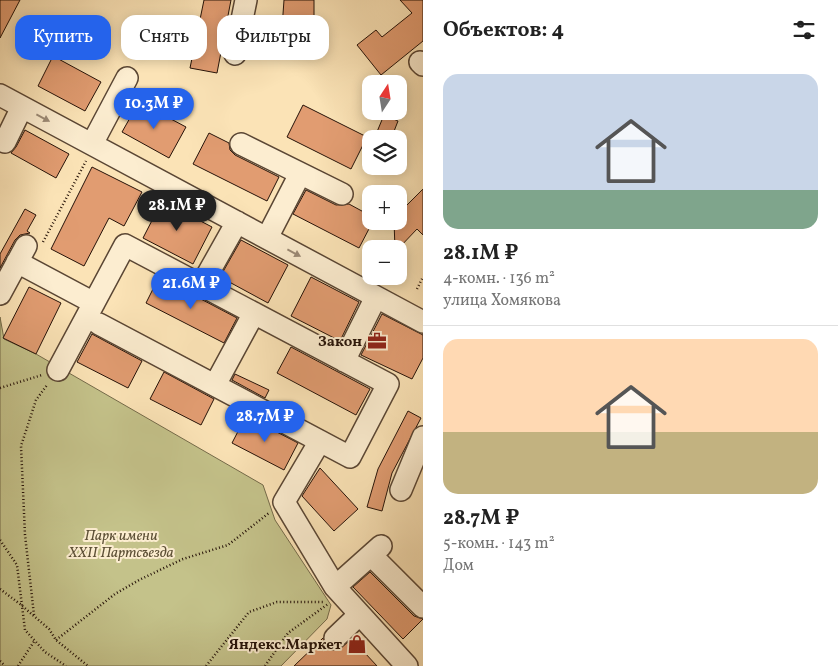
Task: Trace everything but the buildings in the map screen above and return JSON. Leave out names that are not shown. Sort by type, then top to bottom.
[{"type":"street","points":[[243,15],[246,0]]},
{"type":"street","points":[[90,150],[127,78]]},
{"type":"street","points":[[5,142],[8,104],[90,150],[237,222],[423,322]]},
{"type":"street","points":[[241,144],[342,194]]},
{"type":"street","points":[[267,238],[300,174]]},
{"type":"street","points":[[201,286],[237,222]]},
{"type":"street","points":[[58,370],[125,245],[388,384],[350,457],[99,324]]},
{"type":"street","points":[[0,294],[24,259],[94,303]]},
{"type":"street","points":[[344,361],[376,297]]},
{"type":"street","points":[[215,385],[254,313]]},
{"type":"street","points":[[401,490],[423,437]]},
{"type":"street","points":[[320,441],[284,502],[335,587],[404,665]]},
{"type":"street","points":[[335,587],[376,550],[423,607]]},
{"type":"street","points":[[335,638],[359,615]]},
{"type":"path","points":[[24,259],[90,150]]},
{"type":"path","points":[[417,289],[423,277]]},
{"type":"path","points":[[0,388],[58,370]]},
{"type":"path","points":[[34,616],[25,535],[22,446],[36,400],[58,370]]},
{"type":"path","points":[[56,640],[115,594],[139,580],[184,559],[228,545],[284,502]]},
{"type":"path","points":[[0,540],[16,565],[25,630],[45,652],[66,666]]},
{"type":"path","points":[[0,590],[34,616],[49,629],[56,640],[88,666]]},
{"type":"path","points":[[206,666],[249,612],[277,602],[332,602],[288,634],[265,666]]},
{"type":"path","points":[[18,666],[34,640]]},
{"type":"path","points":[[0,661],[5,666]]},
{"type":"green space","name":"Парк имени XXII Партсъезда","points":[[0,317],[4,339],[36,354],[263,485],[275,520],[331,605],[327,619],[281,666],[0,666]]},
{"type":"place","name":"Закон","points":[[377,341]]},
{"type":"place","name":"Яндекс.Маркет","points":[[357,644]]}]
